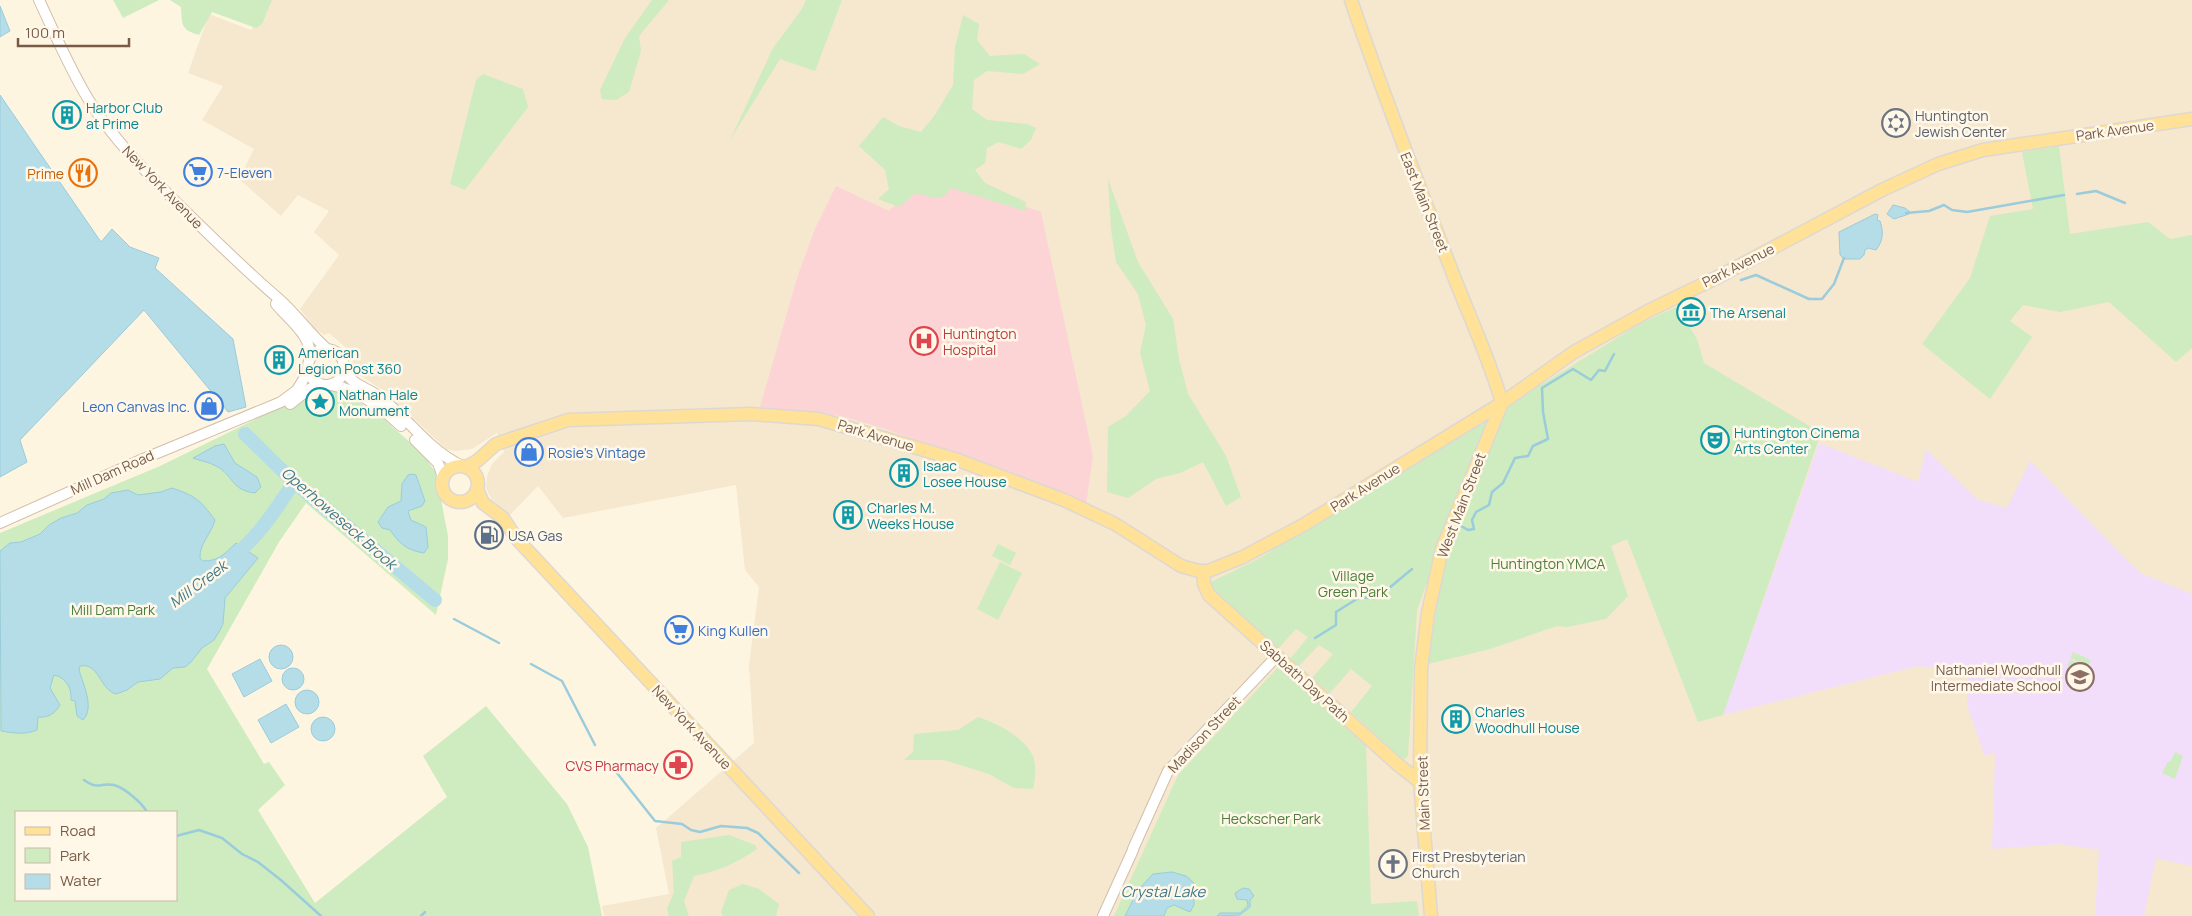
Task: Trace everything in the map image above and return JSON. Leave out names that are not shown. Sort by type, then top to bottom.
[{"type":"main road","name":"East Main Street","points":[[1351,0],[1380,88],[1457,285],[1492,368],[1502,403]]},
{"type":"main road","name":"Park Avenue","points":[[459,464],[480,459],[490,448],[504,441],[548,425],[574,419],[751,414],[819,419],[958,460],[1074,504],[1127,531],[1189,569],[1203,572],[1214,570],[1305,524],[1502,403],[1574,352],[1648,311],[1716,278],[1882,190],[1938,164],[1983,150],[2192,118]]},
{"type":"main road","name":"West Main Street","points":[[1421,669],[1428,613],[1442,549],[1502,403]]},
{"type":"main road","name":"Park Avenue","points":[[477,484],[486,462],[504,441]]},
{"type":"main road","points":[[459,464],[472,470],[477,484],[472,498],[465,502],[453,500],[446,496],[442,487],[443,477],[449,468],[459,464]]},
{"type":"main road","name":"New York Avenue","points":[[477,484],[484,503],[503,518],[516,538]]},
{"type":"main road","name":"New York Avenue","points":[[465,502],[483,512],[516,538],[868,916]]},
{"type":"main road","name":"Sabbath Day Path","points":[[1174,561],[1396,763],[1420,782]]},
{"type":"main road","points":[[1203,572],[1204,584],[1209,594]]},
{"type":"main road","name":"Main Street","points":[[1421,669],[1420,782],[1431,916]]},
{"type":"street","name":"New York Avenue","points":[[39,0],[77,80],[118,141],[148,175],[259,284],[307,339],[310,348],[309,359]]},
{"type":"street","name":"New York Avenue","points":[[259,284],[288,307],[326,348]]},
{"type":"street","points":[[443,477],[436,461],[396,421],[361,395],[314,381],[308,372],[309,359],[318,350],[326,348],[335,351],[340,356],[344,369],[354,382],[382,399],[432,448],[459,464]]},
{"type":"street","points":[[332,385],[340,378],[344,369]]},
{"type":"street","name":"Mill Dam Road","points":[[0,522],[286,399],[299,388],[308,372]]},
{"type":"street","name":"Mill Dam Road","points":[[225,424],[279,410],[294,402],[309,389],[320,384]]},
{"type":"street","name":"Madison Street","points":[[1103,916],[1168,771],[1277,656]]},
{"type":"shaded area","points":[[265,0],[2192,0],[2192,916],[604,916],[602,906],[669,894],[656,828],[754,743],[749,665],[759,587],[745,570],[736,485],[563,518],[538,486],[510,515],[491,499],[486,488],[487,476],[492,464],[504,452],[497,433],[472,449],[455,451],[446,449],[387,393],[358,374],[353,367],[352,357],[345,347],[329,333],[324,335],[314,328],[300,309],[339,255],[314,232],[329,211],[298,195],[281,216],[239,179],[254,149],[202,120],[223,86],[188,73],[209,14],[251,30]]},
{"type":"shaded area","name":"Huntington Hospital","points":[[950,181],[1041,212],[1093,456],[1086,505],[886,429],[841,416],[760,407],[798,275],[815,229],[836,186],[889,211],[909,191]]},
{"type":"shaded area","name":"Nathaniel Woodhull Intermediate School","points":[[1819,443],[1918,482],[1926,449],[1978,500],[2007,508],[2030,461],[2140,573],[2192,594],[2192,866],[2156,858],[2144,916],[2095,916],[2099,850],[2061,844],[1992,849],[1995,754],[1984,755],[1967,705],[1968,673],[1918,666],[1723,715]]},
{"type":"green space","points":[[113,0],[159,0],[123,18]]},
{"type":"green space","points":[[170,0],[272,0],[262,24],[256,28],[212,12],[199,35],[186,29],[182,22],[181,7]]},
{"type":"green space","points":[[652,0],[669,0],[639,36],[641,51],[629,92],[616,100],[602,99],[600,90],[625,38]]},
{"type":"green space","points":[[806,0],[842,0],[815,71],[780,59],[730,140],[773,48],[802,9]]},
{"type":"green space","points":[[963,15],[979,24],[977,40],[990,56],[1024,54],[1040,64],[1023,74],[987,71],[974,80],[972,109],[987,120],[1027,124],[1036,128],[1031,140],[1021,149],[999,142],[987,148],[985,163],[975,170],[985,183],[1026,202],[1025,211],[951,188],[939,198],[916,193],[899,207],[878,199],[889,189],[885,170],[859,146],[883,117],[899,126],[921,132],[935,115],[953,85],[955,47]]},
{"type":"green space","points":[[483,74],[523,89],[528,107],[465,190],[450,184],[476,80]]},
{"type":"green space","points":[[2059,146],[2070,234],[2148,222],[2170,239],[2192,235],[2192,348],[2176,362],[2109,302],[2060,312],[2023,305],[2010,321],[2032,337],[1990,399],[1922,344],[1970,278],[1990,216],[2033,209],[2022,152]]},
{"type":"green space","points":[[1108,179],[1138,262],[1173,319],[1179,359],[1188,394],[1226,456],[1241,497],[1226,506],[1203,462],[1180,473],[1156,479],[1128,498],[1107,492],[1108,427],[1126,416],[1150,391],[1140,353],[1146,325],[1138,294],[1116,262],[1111,229]]},
{"type":"green space","points":[[1677,307],[1697,339],[1704,363],[1821,433],[1723,715],[1698,722],[1627,539],[1611,546],[1628,596],[1606,619],[1567,627],[1557,626],[1490,649],[1428,664],[1441,579],[1426,585],[1417,610],[1408,756],[1405,759],[1401,758],[1351,712],[1372,686],[1351,669],[1330,693],[1312,678],[1333,654],[1319,645],[1299,666],[1290,659],[1308,637],[1296,629],[1278,649],[1207,584],[1258,559],[1643,322]]},
{"type":"green space","name":"Mill Dam Park","points":[[313,391],[342,391],[379,415],[422,453],[436,473],[448,536],[448,559],[436,615],[306,503],[279,542],[207,669],[264,764],[269,762],[285,785],[258,810],[315,903],[447,797],[423,756],[486,706],[567,804],[588,847],[602,916],[0,916],[0,533],[160,466]]},
{"type":"green space","points":[[998,544],[1016,553],[1010,565],[992,556]]},
{"type":"green space","points":[[1000,562],[1022,573],[998,620],[977,609]]},
{"type":"green space","points":[[2073,652],[2091,660],[2088,666],[2070,658]]},
{"type":"green space","points":[[2070,660],[2088,668],[2085,674],[2067,666]]},
{"type":"green space","name":"Heckscher Park","points":[[1281,664],[1366,745],[1371,904],[1417,901],[1419,916],[1114,916],[1178,775]]},
{"type":"green space","points":[[978,717],[1008,731],[1027,747],[1035,762],[1033,789],[1014,788],[989,774],[944,760],[904,760],[913,752],[914,734],[958,730]]},
{"type":"green space","points":[[2175,752],[2183,756],[2175,779],[2162,773]]},
{"type":"green space","points":[[729,835],[755,845],[757,849],[727,866],[694,876],[684,901],[689,916],[669,916],[667,909],[674,892],[672,861],[681,857],[681,842]]},
{"type":"green space","points":[[743,884],[759,889],[779,904],[776,916],[723,916],[721,912],[729,890]]},
{"type":"water","points":[[0,6],[10,31],[0,37]]},
{"type":"water","points":[[0,95],[101,242],[112,229],[130,247],[159,258],[155,268],[233,339],[246,407],[228,412],[144,310],[20,440],[27,462],[0,477]]},
{"type":"water","points":[[1893,205],[1905,208],[1909,211],[1909,214],[1894,219],[1887,214]]},
{"type":"water","points":[[1875,214],[1878,215],[1877,220],[1880,221],[1882,229],[1882,237],[1876,250],[1868,248],[1860,259],[1844,259],[1840,255],[1839,232]]},
{"type":"water","points":[[224,444],[235,463],[257,477],[261,487],[255,493],[236,486],[216,466],[193,458],[215,446]]},
{"type":"water","points":[[408,475],[416,475],[425,501],[422,506],[408,511],[411,520],[426,527],[428,547],[424,553],[404,546],[390,530],[382,528],[378,522],[388,507],[401,501],[402,484]]},
{"type":"water","points":[[172,488],[197,500],[215,520],[200,553],[200,558],[203,561],[218,558],[236,543],[258,558],[225,598],[223,624],[214,640],[202,648],[185,667],[173,668],[160,679],[138,682],[127,690],[116,694],[106,687],[91,668],[80,666],[79,670],[88,703],[88,709],[83,720],[77,716],[75,701],[71,700],[68,684],[59,676],[54,675],[50,688],[60,705],[56,711],[45,717],[38,717],[37,730],[32,732],[14,733],[1,731],[0,551],[10,543],[21,542],[40,534],[49,525],[61,518],[77,513],[87,505],[104,499],[111,493],[128,490],[138,495],[161,492]]},
{"type":"water","points":[[281,645],[289,649],[293,657],[289,665],[281,669],[273,665],[269,657],[273,649]]},
{"type":"water","points":[[260,659],[272,681],[244,697],[232,674]]},
{"type":"water","points":[[293,668],[301,671],[304,679],[301,687],[293,690],[285,687],[282,679],[285,671]]},
{"type":"water","points":[[307,690],[312,691],[318,697],[318,707],[312,713],[307,714],[302,713],[296,707],[295,702],[296,697],[302,691]]},
{"type":"water","points":[[286,704],[299,727],[271,743],[258,720]]},
{"type":"water","points":[[323,717],[328,718],[334,724],[334,734],[328,740],[323,741],[318,740],[312,734],[311,729],[312,724],[318,718]]},
{"type":"water","name":"Crystal Lake","points":[[1172,872],[1186,876],[1194,883],[1194,905],[1190,912],[1174,905],[1167,908],[1164,916],[1125,916],[1138,890],[1153,874]]},
{"type":"water","name":"Crystal Lake","points":[[1243,888],[1249,889],[1254,896],[1250,900],[1250,907],[1240,915],[1217,916],[1220,913],[1240,913],[1248,906],[1247,900],[1237,899],[1235,893]]},
{"type":"waterway","points":[[2077,194],[2096,191],[2125,203]]},
{"type":"waterway","name":"Operhoweseck Brook","points":[[1906,213],[1929,211],[1944,205],[1952,210],[1967,212],[2064,195]]},
{"type":"waterway","name":"Operhoweseck Brook","points":[[1741,280],[1756,275],[1809,299],[1822,299],[1834,284],[1844,258]]},
{"type":"waterway","name":"Operhoweseck Brook","points":[[1461,526],[1468,530],[1474,529],[1472,520],[1476,512],[1489,505],[1492,492],[1503,483],[1515,458],[1528,456],[1533,446],[1548,439],[1543,412],[1542,388],[1573,369],[1591,380],[1599,370],[1605,371],[1614,354]]},
{"type":"waterway","name":"Operhoweseck Brook","points":[[245,434],[294,482],[435,600]]},
{"type":"waterway","name":"Mill Creek","points":[[229,560],[257,534],[294,482]]},
{"type":"waterway","name":"Operhoweseck Brook","points":[[1315,638],[1336,625],[1336,612],[1360,597],[1376,599],[1412,569]]},
{"type":"waterway","name":"Operhoweseck Brook","points":[[454,619],[499,643]]},
{"type":"waterway","name":"Operhoweseck Brook","points":[[531,664],[562,681],[595,745]]},
{"type":"waterway","name":"Operhoweseck Brook","points":[[617,773],[655,821],[682,824],[691,830],[700,832],[721,826],[747,828],[758,833],[799,873]]},
{"type":"waterway","name":"Mill Creek","points":[[84,780],[97,786],[109,784],[123,789],[133,796],[146,811]]},
{"type":"waterway","name":"Mill Creek","points":[[178,835],[199,830],[222,838],[242,854],[258,862],[321,916]]},
{"type":"waterway","name":"Mill Creek","points":[[421,916],[425,912]]},
{"type":"place","name":"Harbor Club at Prime","points":[[67,115]]},
{"type":"place","name":"Huntington Jewish Center","points":[[1896,123]]},
{"type":"place","name":"7-Eleven","points":[[198,172]]},
{"type":"place","name":"Prime","points":[[83,173]]},
{"type":"place","name":"The Arsenal","points":[[1691,312]]},
{"type":"place","name":"Huntington Hospital","points":[[924,341]]},
{"type":"place","name":"American Legion Post 360","points":[[279,360]]},
{"type":"place","name":"Nathan Hale Monument","points":[[320,402]]},
{"type":"place","name":"Leon Canvas Inc.","points":[[209,406]]},
{"type":"place","name":"Huntington Cinema Arts Center","points":[[1715,440]]},
{"type":"place","name":"Rosie's Vintage","points":[[529,452]]},
{"type":"place","name":"Isaac Losee House","points":[[904,473]]},
{"type":"place","name":"Charles M. Weeks House","points":[[848,515]]},
{"type":"place","name":"USA Gas","points":[[489,535]]},
{"type":"place","name":"King Kullen","points":[[679,630]]},
{"type":"place","name":"Nathaniel Woodhull Intermediate School","points":[[2080,677]]},
{"type":"place","name":"Charles Woodhull House","points":[[1456,719]]},
{"type":"place","name":"CVS Pharmacy","points":[[678,765]]},
{"type":"place","name":"First Presbyterian Church","points":[[1393,864]]},
{"type":"park label","name":"Huntington YMCA","points":[[1548,563]]},
{"type":"park label","name":"Village Green Park","points":[[1353,584]]}]
